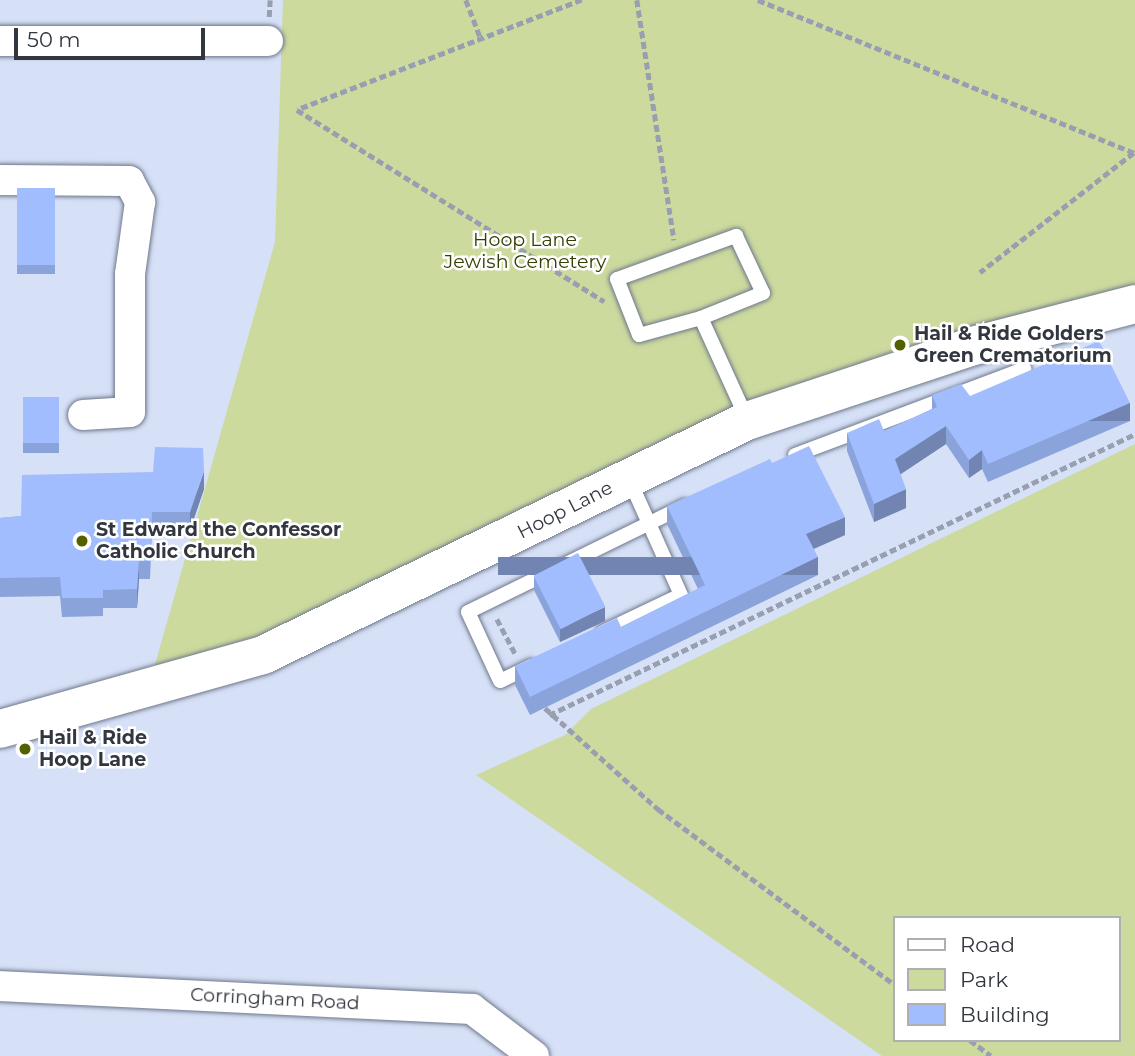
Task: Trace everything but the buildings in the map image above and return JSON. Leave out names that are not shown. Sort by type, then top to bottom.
[{"type":"street","points":[[0,41],[268,41]]},
{"type":"street","points":[[0,180],[129,181],[140,202],[130,274],[130,412],[83,415]]},
{"type":"street","name":"Hoop Lane","points":[[0,729],[263,655],[424,581],[747,421],[977,345],[1135,304]]},
{"type":"street","name":"Corringham Road","points":[[0,986],[472,1009],[534,1056]]},
{"type":"lane","points":[[736,236],[763,293],[701,318],[639,335],[617,279],[677,258],[736,236]]},
{"type":"lane","points":[[701,318],[747,421]]},
{"type":"lane","points":[[785,460],[1024,369]]},
{"type":"lane","points":[[584,641],[681,596],[628,478]]},
{"type":"lane","points":[[548,658],[500,681],[468,612],[647,522],[697,500]]},
{"type":"path","points":[[466,0],[481,39]]},
{"type":"path","points":[[582,0],[297,110],[632,318]]},
{"type":"path","points":[[637,0],[677,258]]},
{"type":"path","points":[[758,0],[1134,153],[980,272]]},
{"type":"path","points":[[549,715],[1135,434]]},
{"type":"path","points":[[545,708],[549,715],[658,809],[894,984]]},
{"type":"path","points":[[973,1042],[991,1056]]},
{"type":"green space","name":"Hoop Lane Jewish Cemetery","points":[[283,0],[1135,0],[1135,304],[977,345],[148,689],[275,242]]},
{"type":"green space","points":[[1135,444],[1135,1056],[882,1056],[476,775],[565,735],[591,709]]},
{"type":"place","name":"Hail & Ride Golders Green Crematorium","points":[[900,345]]},
{"type":"place","name":"St Edward the Confessor Catholic Church","points":[[82,541]]},
{"type":"place","name":"Hail & Ride Hoop Lane","points":[[25,749]]}]
